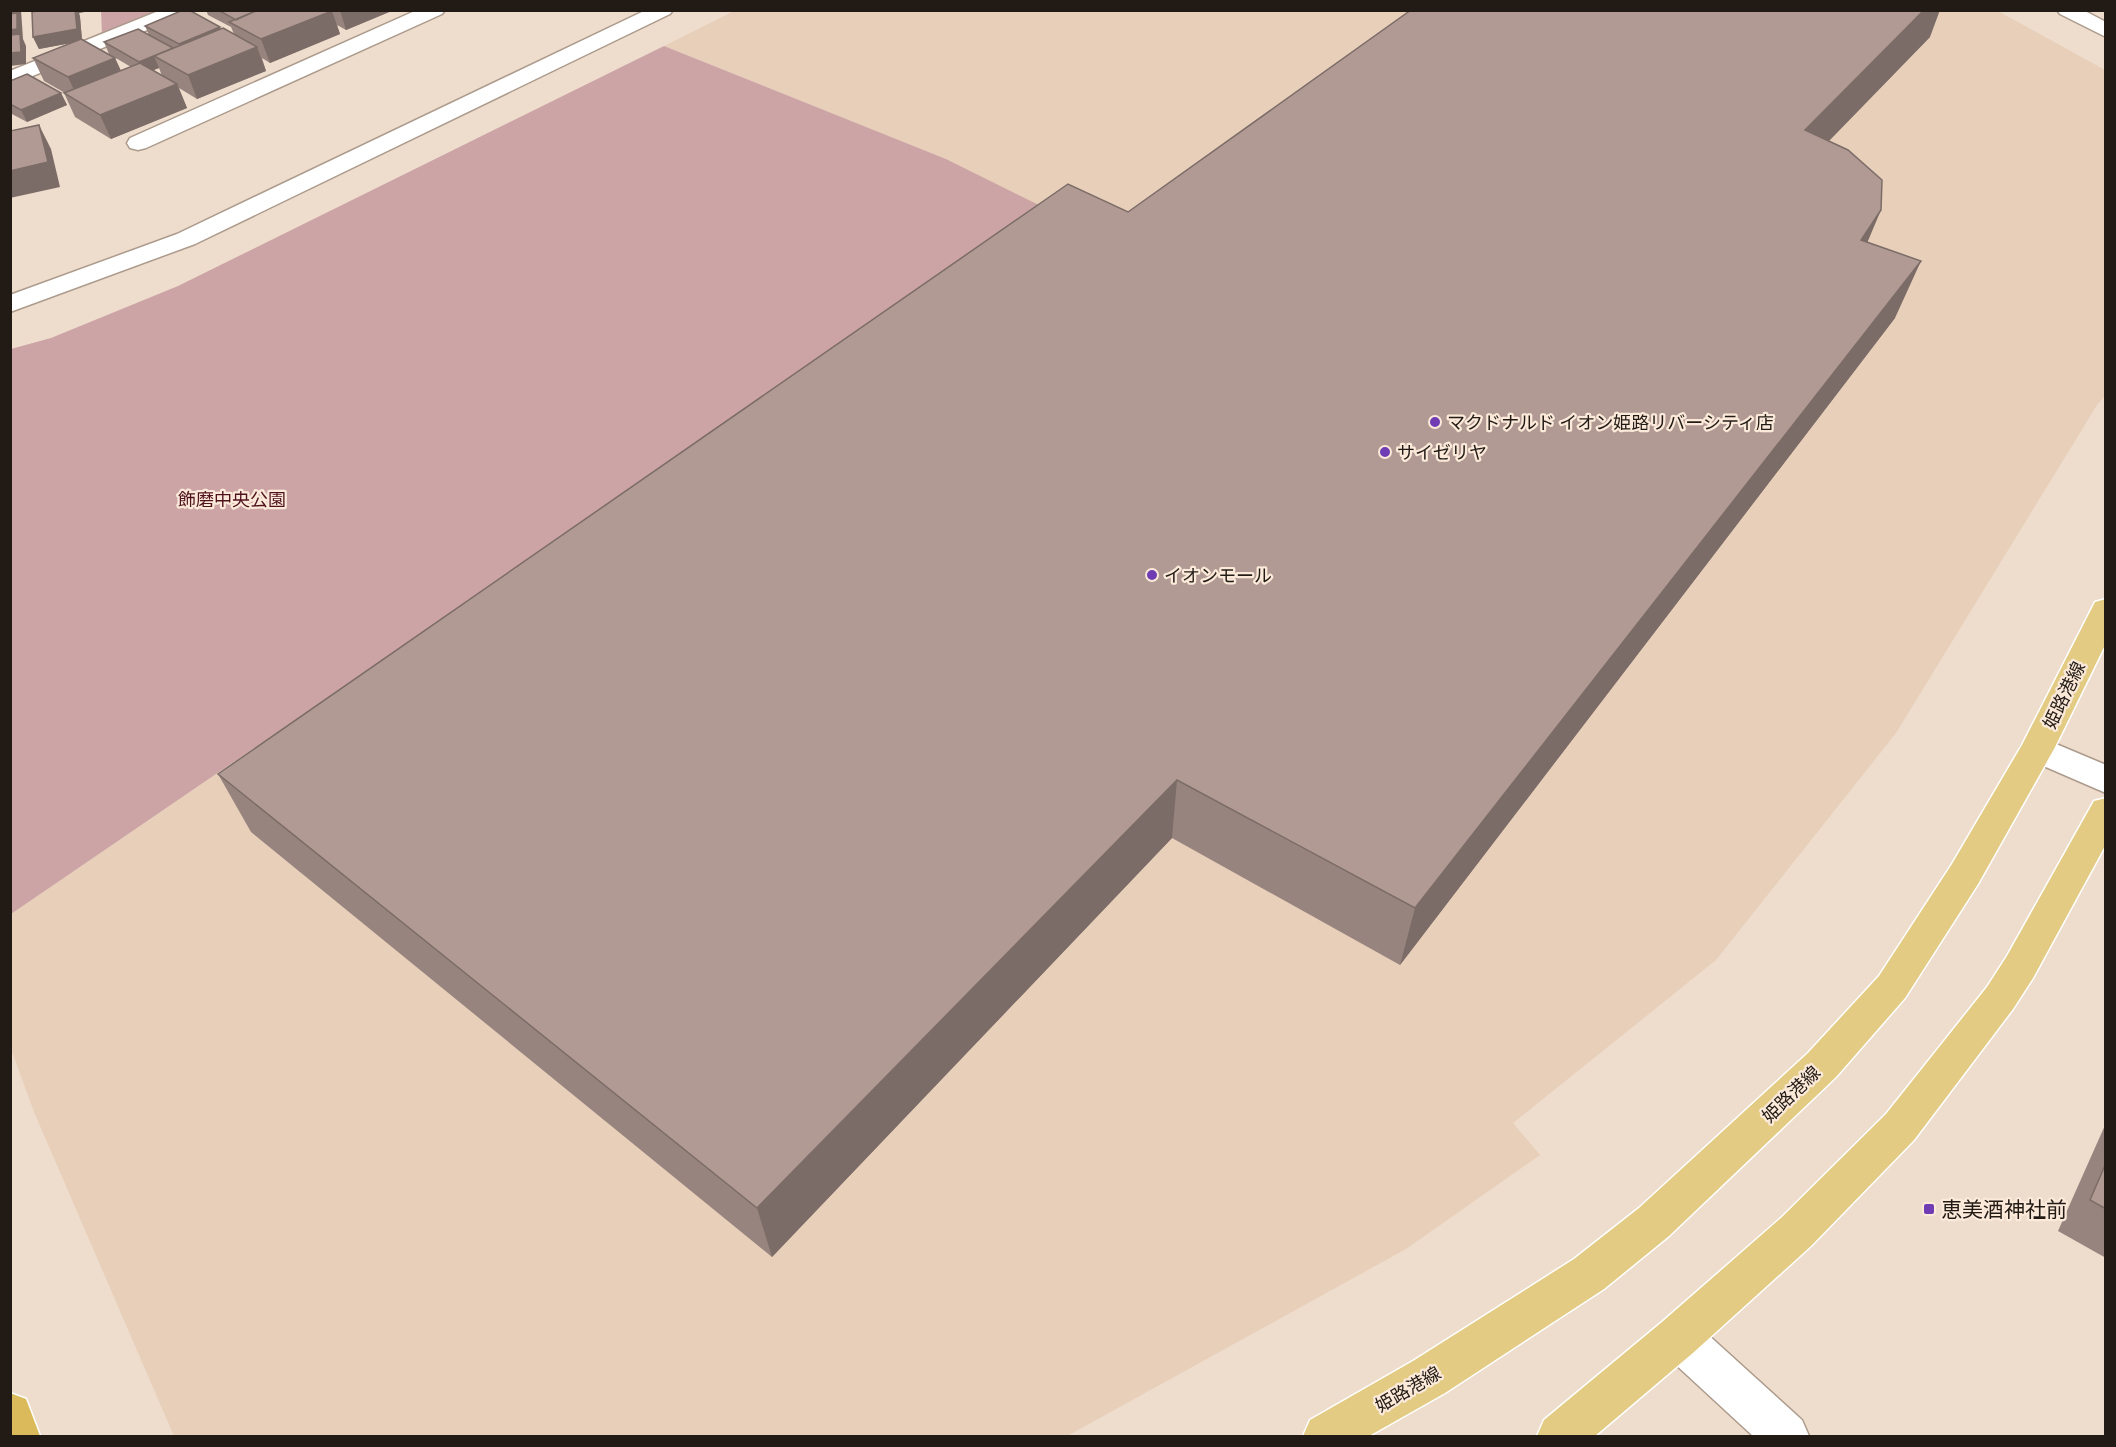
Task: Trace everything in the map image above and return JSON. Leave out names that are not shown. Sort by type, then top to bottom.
[{"type":"highway","points":[[10,1415],[17,1437]]},
{"type":"main road","name":"姫路港線","points":[[1326,1437],[1429,1377],[1589,1274],[1654,1222],[1822,1065],[1892,987],[1965,874],[2037,749],[2106,610]]},
{"type":"main road","points":[[1560,1437],[1796,1232],[1900,1127],[2000,998],[2020,967],[2106,811]]},
{"type":"street","points":[[10,79],[180,10]]},
{"type":"street","points":[[138,143],[435,10]]},
{"type":"street","points":[[10,304],[186,239],[663,10]]},
{"type":"street","points":[[2067,10],[2106,31]]},
{"type":"street","points":[[2037,749],[2106,780]]},
{"type":"street","points":[[1678,1336],[1786,1437]]},
{"type":"shaded area","points":[[1996,10],[2105,70],[2105,396],[2097,405],[1896,733],[1716,960],[1513,1123],[1540,1155],[1406,1249],[1067,1436],[174,1436],[34,1112],[11,1049],[11,914],[1045,209],[946,159],[664,46],[734,11]]},
{"type":"green space","points":[[101,10],[161,11],[102,34]]},
{"type":"green space","name":"飾磨中央公園","points":[[664,46],[946,159],[1045,208],[11,914],[11,349],[51,338],[178,286]]},
{"type":"building","points":[[75,10],[77,29],[33,37],[32,12]]},
{"type":"building","points":[[183,10],[189,10],[220,27],[179,44],[145,26]]},
{"type":"building","points":[[218,10],[258,10],[236,20]]},
{"type":"building","points":[[258,10],[332,11],[261,39],[229,22]]},
{"type":"building","name":"イオンモール","points":[[1411,10],[1924,10],[1805,130],[1848,150],[1882,180],[1881,210],[1861,240],[1921,261],[1415,908],[1177,780],[757,1208],[218,774],[1068,184],[1128,212]]},
{"type":"building","points":[[17,13],[17,29],[10,30],[10,14]]},
{"type":"building","points":[[223,28],[257,47],[188,75],[154,56]]},
{"type":"building","points":[[138,29],[173,48],[139,62],[104,42]]},
{"type":"building","points":[[20,34],[21,52],[10,53],[10,35]]},
{"type":"building","points":[[81,39],[115,58],[68,77],[33,58]]},
{"type":"building","points":[[140,63],[177,84],[100,115],[64,93]]},
{"type":"building","points":[[27,74],[61,93],[21,110],[10,104],[10,81]]},
{"type":"building","points":[[39,125],[48,162],[10,171],[10,131]]},
{"type":"building","points":[[2106,1163],[2106,1209],[2090,1200]]},
{"type":"place","name":"マクドナルド イオン姫路リバーシティ店","points":[[1435,422]]},
{"type":"place","name":"サイゼリヤ","points":[[1385,452]]},
{"type":"place","name":"イオンモール","points":[[1152,575]]},
{"type":"place","name":"恵美酒神社前","points":[[1929,1209]]}]
